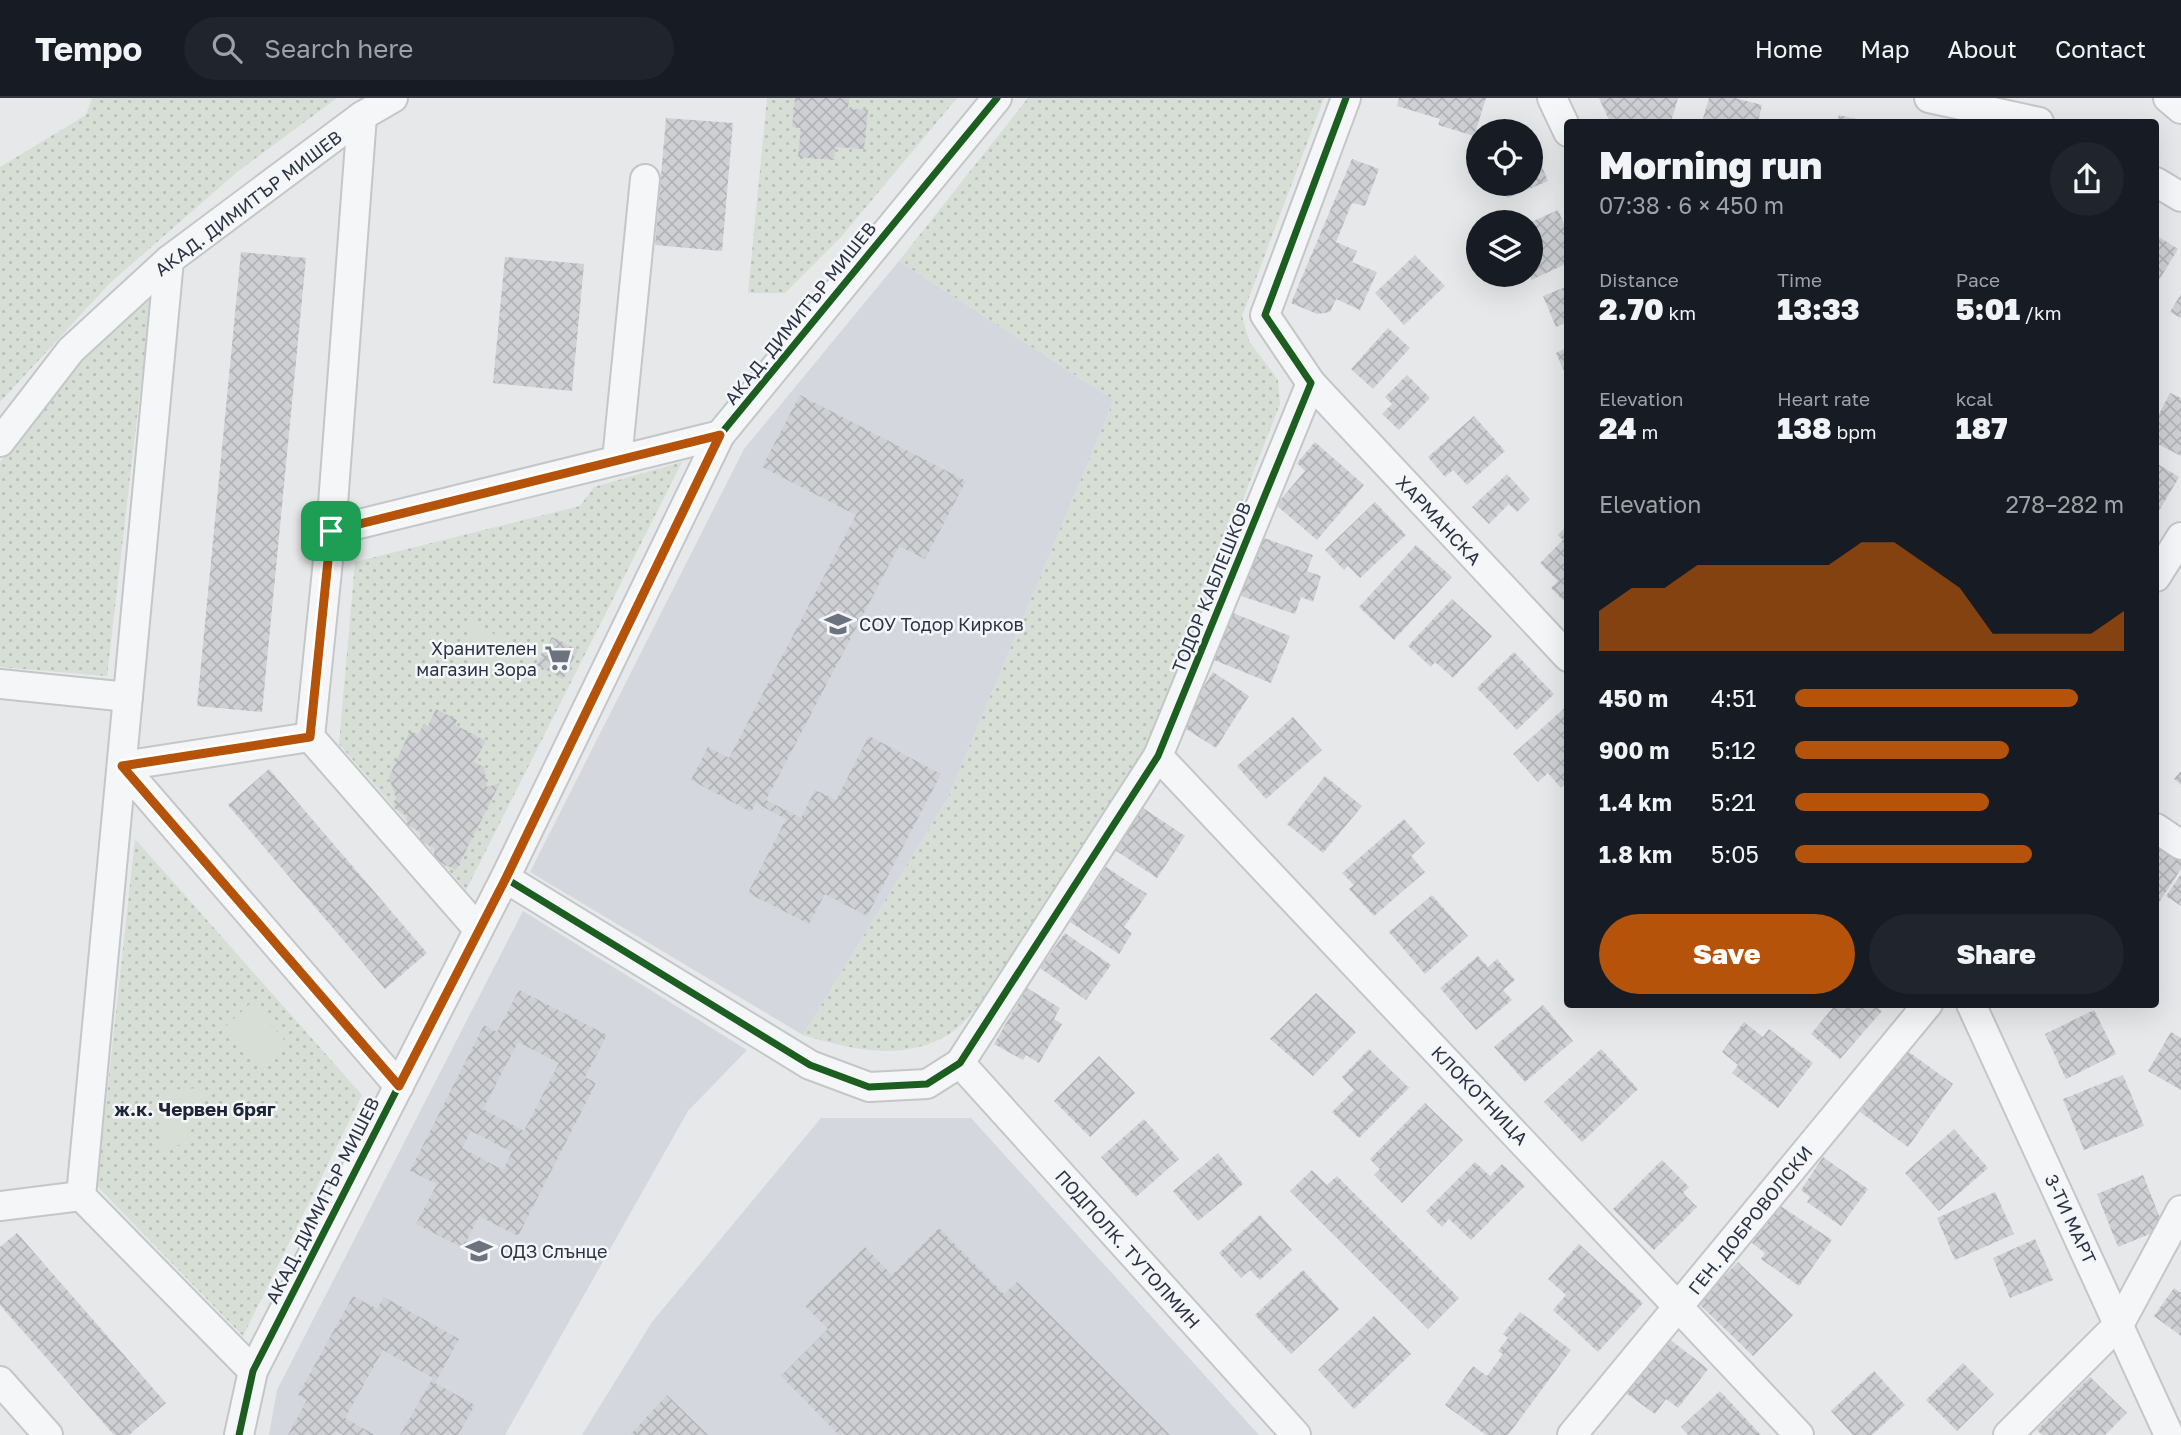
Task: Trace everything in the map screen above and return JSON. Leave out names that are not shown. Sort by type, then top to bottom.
[{"type":"street","name":"АКАД. ДИМИТЪР МИШЕВ","points":[[0,442],[71,350],[169,260],[362,116],[393,98]]},
{"type":"street","name":"АКАД. ДИМИТЪР МИШЕВ","points":[[239,1435],[253,1371],[506,878],[720,435],[997,98]]},
{"type":"street","points":[[1311,383],[1265,315],[1346,98]]},
{"type":"street","points":[[1552,98],[1564,124]]},
{"type":"street","points":[[1930,98],[2025,119]]},
{"type":"street","points":[[2168,98],[2181,109]]},
{"type":"street","points":[[362,116],[331,531],[310,737],[478,929]]},
{"type":"street","points":[[617,460],[645,179]]},
{"type":"street","points":[[2159,184],[2181,197]]},
{"type":"street","points":[[169,260],[81,1196],[253,1371]]},
{"type":"street","name":"ХАРМАНСКА","points":[[1311,383],[1564,653]]},
{"type":"street","name":"ТОДОР КАБЛЕШКОВ","points":[[960,1063],[1158,757],[1311,383]]},
{"type":"street","points":[[331,531],[720,435]]},
{"type":"street","points":[[2159,572],[2181,537]]},
{"type":"street","points":[[0,684],[128,697]]},
{"type":"street","points":[[122,766],[310,737]]},
{"type":"street","name":"КЛОКОТНИЦА","points":[[1158,757],[1680,1306],[1799,1435]]},
{"type":"street","points":[[122,766],[399,1086]]},
{"type":"street","points":[[2159,830],[2181,845]]},
{"type":"street","points":[[506,878],[810,1065],[869,1087],[928,1084],[960,1063]]},
{"type":"street","name":"ГЕН. ДОБРОВОЛСКИ","points":[[1572,1435],[1680,1306],[1917,1008]]},
{"type":"street","name":"3-ТИ МАРТ","points":[[1973,1008],[2120,1323],[2169,1435]]},
{"type":"street","name":"ПОДПОЛК. ТУТОЛМИН","points":[[960,1063],[1296,1435]]},
{"type":"street","points":[[0,1206],[81,1196]]},
{"type":"street","points":[[2008,1435],[2120,1323],[2171,1253],[2181,1210]]},
{"type":"street","points":[[0,1381],[48,1435]]},
{"type":"shaded area","points":[[92,98],[337,98],[237,172],[110,283],[0,402],[0,167],[86,115]]},
{"type":"shaded area","points":[[767,98],[957,98],[841,237],[785,293],[748,293]]},
{"type":"shaded area","points":[[1028,98],[1324,98],[1242,316],[1249,341],[1278,380],[1280,404],[1146,749],[982,1003],[956,1029],[929,1044],[893,1051],[839,1045],[803,1035],[948,798],[1114,400],[899,261]]},
{"type":"shaded area","name":"СОУ Тодор Кирков","points":[[899,261],[1114,400],[948,798],[803,1035],[530,872],[744,449]]},
{"type":"shaded area","points":[[151,297],[107,676],[0,667],[0,462],[88,353]]},
{"type":"shaded area","points":[[682,462],[466,890],[339,744],[355,562],[580,506],[594,487]]},
{"type":"shaded area","points":[[472,623],[518,646],[503,674],[458,652]]},
{"type":"shaded area","points":[[135,839],[362,1095],[243,1336],[97,1186]]},
{"type":"shaded area","name":"ОДЗ Слънце","points":[[523,911],[747,1050],[688,1111],[505,1435],[269,1435],[277,1390]]},
{"type":"shaded area","points":[[251,1003],[289,1045],[262,1069],[225,1027]]},
{"type":"shaded area","points":[[205,1088],[187,1144],[163,1147],[162,1090]]},
{"type":"shaded area","points":[[821,1118],[971,1118],[1259,1435],[582,1435],[652,1322]]},
{"type":"building","points":[[795,98],[849,98],[848,109],[868,110],[864,149],[835,147],[834,160],[798,157],[801,128],[792,127]]},
{"type":"building","points":[[1399,98],[1486,98],[1479,119],[1466,119],[1466,134],[1438,125],[1440,119],[1397,106]]},
{"type":"building","points":[[1599,98],[1678,98],[1672,119],[1609,119]]},
{"type":"building","points":[[1709,98],[1735,98],[1762,105],[1759,119],[1703,119]]},
{"type":"building","points":[[1839,115],[1856,119],[1838,119]]},
{"type":"building","points":[[666,118],[733,123],[722,251],[655,245]]},
{"type":"building","points":[[1352,159],[1379,169],[1365,206],[1352,203],[1336,242],[1357,251],[1352,262],[1377,272],[1360,310],[1336,299],[1330,312],[1317,314],[1291,303]]},
{"type":"building","points":[[1543,169],[1548,181],[1543,183]]},
{"type":"building","points":[[1558,210],[1564,224],[1564,265],[1543,274],[1543,217]]},
{"type":"building","points":[[2159,237],[2178,249],[2159,280]]},
{"type":"building","points":[[241,252],[306,258],[262,712],[197,706]]},
{"type":"building","points":[[1415,255],[1445,286],[1404,325],[1375,293]]},
{"type":"building","points":[[505,257],[584,264],[572,391],[493,383]]},
{"type":"building","points":[[1564,288],[1564,324],[1556,327],[1543,296]]},
{"type":"building","points":[[2181,294],[2181,318],[2170,312]]},
{"type":"building","points":[[1388,328],[1410,348],[1373,389],[1351,369]]},
{"type":"building","points":[[1564,349],[1564,371],[1556,353]]},
{"type":"building","points":[[1407,375],[1430,398],[1399,430],[1382,414],[1392,404],[1385,397]]},
{"type":"building","points":[[2170,393],[2181,398],[2181,456],[2159,445],[2159,414]]},
{"type":"building","points":[[800,395],[966,481],[925,559],[899,546],[766,800],[801,818],[815,790],[836,800],[869,736],[941,774],[867,916],[825,894],[809,924],[748,893],[786,819],[756,803],[751,812],[691,780],[708,747],[729,758],[856,515],[762,467]]},
{"type":"building","points":[[1474,416],[1505,451],[1467,485],[1453,470],[1445,477],[1428,457]]},
{"type":"building","points":[[1315,442],[1364,485],[1317,540],[1276,505],[1305,471],[1297,463]]},
{"type":"building","points":[[2159,465],[2179,477],[2159,511]]},
{"type":"building","points":[[1507,474],[1530,499],[1517,512],[1509,504],[1489,524],[1472,507]]},
{"type":"building","points":[[1375,502],[1406,535],[1360,578],[1348,566],[1344,570],[1325,550]]},
{"type":"building","points":[[1564,528],[1564,601],[1551,588],[1558,581],[1540,563],[1563,540],[1558,535]]},
{"type":"building","points":[[1258,536],[1313,555],[1307,571],[1321,576],[1313,602],[1301,597],[1295,614],[1238,595]]},
{"type":"building","points":[[1416,545],[1452,577],[1394,640],[1359,607]]},
{"type":"building","points":[[1452,599],[1492,636],[1453,678],[1435,662],[1431,667],[1408,646]]},
{"type":"building","points":[[1233,613],[1290,636],[1271,683],[1214,660]]},
{"type":"building","name":"Хранителен магазин Зора","points":[[552,637],[578,650],[563,679],[537,665]]},
{"type":"building","points":[[1514,652],[1554,694],[1517,730],[1477,688]]},
{"type":"building","points":[[1213,672],[1249,696],[1216,748],[1180,725]]},
{"type":"building","points":[[436,709],[457,720],[455,725],[486,741],[474,762],[484,767],[487,787],[500,783],[456,870],[434,859],[434,848],[420,841],[420,832],[407,825],[407,816],[394,808],[396,798],[389,777],[410,731],[418,735],[424,724],[428,726]]},
{"type":"building","points":[[1564,709],[1564,785],[1561,788],[1548,773],[1538,782],[1513,754]]},
{"type":"building","points":[[1293,717],[1322,750],[1266,799],[1237,766]]},
{"type":"building","points":[[269,769],[427,953],[385,989],[228,805]]},
{"type":"building","points":[[2181,771],[2181,785],[2174,779]]},
{"type":"building","points":[[1325,776],[1362,806],[1323,853],[1287,824]]},
{"type":"building","points":[[1143,808],[1185,836],[1157,878],[1115,850]]},
{"type":"building","points":[[1404,819],[1425,843],[1411,856],[1425,872],[1374,916],[1349,889],[1354,885],[1342,873]]},
{"type":"building","points":[[2159,843],[2181,858],[2181,869],[2159,902]]},
{"type":"building","points":[[1106,867],[1147,894],[1124,927],[1132,933],[1119,954],[1070,922]]},
{"type":"building","points":[[2181,874],[2181,906],[2166,896]]},
{"type":"building","points":[[1432,895],[1468,936],[1425,974],[1389,932]]},
{"type":"building","points":[[1065,933],[1111,965],[1086,1000],[1040,968]]},
{"type":"building","points":[[1478,956],[1488,967],[1497,959],[1515,980],[1503,990],[1512,1000],[1476,1030],[1440,988]]},
{"type":"building","points":[[1027,988],[1060,1008],[1054,1019],[1062,1024],[1039,1063],[1026,1055],[1023,1060],[994,1044]]},
{"type":"building","points":[[519,990],[607,1035],[585,1077],[596,1083],[518,1236],[479,1216],[463,1248],[416,1224],[437,1184],[410,1171],[484,1025],[497,1032]],"holes":[[[518,1042],[559,1063],[524,1131],[483,1109]],[[471,1131],[512,1152],[503,1170],[462,1148]]]},
{"type":"building","points":[[1316,993],[1356,1032],[1313,1076],[1270,1039]]},
{"type":"building","points":[[1543,1005],[1573,1041],[1525,1082],[1494,1047]]},
{"type":"building","points":[[1833,1008],[1879,1008],[1882,1011],[1840,1059],[1811,1034]]},
{"type":"building","points":[[2094,1010],[2116,1054],[2066,1079],[2045,1034]]},
{"type":"building","points":[[1744,1022],[1763,1037],[1769,1029],[1813,1063],[1778,1108],[1732,1073],[1738,1065],[1722,1052]]},
{"type":"building","points":[[2171,1032],[2181,1038],[2181,1090],[2148,1071]]},
{"type":"building","points":[[1369,1049],[1409,1088],[1359,1138],[1332,1112],[1354,1090],[1342,1077]]},
{"type":"building","points":[[1601,1049],[1638,1089],[1582,1142],[1544,1102]]},
{"type":"building","points":[[1906,1050],[1953,1084],[1908,1147],[1860,1112]]},
{"type":"building","points":[[1099,1056],[1135,1093],[1090,1137],[1054,1101]]},
{"type":"building","points":[[2123,1075],[2144,1126],[2084,1150],[2063,1099]]},
{"type":"building","points":[[1425,1103],[1463,1140],[1402,1203],[1374,1175],[1380,1169],[1370,1159]]},
{"type":"building","points":[[1144,1119],[1179,1159],[1136,1197],[1101,1157]]},
{"type":"building","points":[[1954,1129],[1988,1168],[1939,1211],[1905,1173]]},
{"type":"building","points":[[1218,1153],[1243,1184],[1198,1221],[1173,1191]]},
{"type":"building","points":[[1823,1157],[1868,1189],[1841,1226],[1807,1202],[1810,1197],[1801,1190]]},
{"type":"building","points":[[1662,1160],[1689,1187],[1683,1193],[1697,1207],[1654,1250],[1613,1209]]},
{"type":"building","points":[[1475,1162],[1490,1176],[1502,1164],[1525,1186],[1471,1240],[1449,1219],[1442,1227],[1426,1211]]},
{"type":"building","points":[[1312,1170],[1327,1185],[1337,1176],[1459,1298],[1428,1329],[1290,1191]]},
{"type":"building","points":[[2143,1175],[2164,1228],[2118,1247],[2097,1194]]},
{"type":"building","points":[[1995,1192],[2014,1234],[1955,1260],[1937,1218]]},
{"type":"building","points":[[1779,1205],[1832,1240],[1799,1286],[1761,1259],[1765,1253],[1752,1243]]},
{"type":"building","points":[[1260,1215],[1292,1250],[1260,1280],[1250,1270],[1241,1278],[1219,1253]]},
{"type":"building","points":[[939,1228],[1004,1294],[1017,1282],[1170,1435],[839,1435],[781,1376],[828,1329],[805,1306],[865,1247],[892,1275]]},
{"type":"building","points":[[17,1233],[166,1403],[129,1435],[114,1435],[0,1305],[0,1247]]},
{"type":"building","points":[[2035,1239],[2053,1280],[2010,1298],[1993,1258]]},
{"type":"building","points":[[1579,1244],[1643,1303],[1598,1352],[1553,1310],[1566,1295],[1548,1279]]},
{"type":"building","points":[[1738,1262],[1793,1315],[1753,1356],[1698,1303]]},
{"type":"building","points":[[1303,1270],[1339,1309],[1291,1354],[1255,1315]]},
{"type":"building","points":[[2174,1288],[2181,1293],[2181,1336],[2154,1316]]},
{"type":"building","points":[[353,1296],[377,1309],[384,1297],[459,1339],[435,1383],[475,1405],[458,1435],[400,1435],[433,1378],[383,1350],[345,1418],[375,1435],[344,1435],[336,1431],[333,1435],[288,1435],[307,1400],[298,1395]]},
{"type":"building","points":[[1520,1312],[1571,1350],[1508,1435],[1486,1435],[1445,1405],[1473,1366],[1487,1376],[1503,1354],[1498,1351],[1508,1338],[1503,1334]]},
{"type":"building","points":[[1374,1316],[1411,1354],[1354,1409],[1318,1370]]},
{"type":"building","points":[[1668,1338],[1708,1369],[1678,1408],[1666,1399],[1655,1414],[1626,1393]]},
{"type":"building","points":[[1963,1363],[1994,1394],[1957,1431],[1926,1400]]},
{"type":"building","points":[[1874,1371],[1905,1405],[1872,1435],[1853,1435],[1831,1411]]},
{"type":"building","points":[[2090,1377],[2127,1413],[2105,1435],[2042,1435],[2037,1430]]},
{"type":"building","points":[[1720,1391],[1761,1435],[1688,1435],[1681,1427]]},
{"type":"building","points":[[667,1395],[708,1435],[630,1435]]},
{"type":"cycle path","points":[[239,1435],[253,1371],[505,878],[720,435],[997,98]]},
{"type":"cycle path","points":[[505,878],[810,1065],[869,1087],[927,1084],[960,1063],[1158,756],[1311,383],[1265,315],[1346,98]]},
{"type":"place","name":"СОУ Тодор Кирков","points":[[838,624]]},
{"type":"place","name":"Хранителен магазин Зора","points":[[558,658]]},
{"type":"place","name":"ОДЗ Слънце","points":[[479,1251]]},
{"type":"district","name":"ж.к. Червен бряг","points":[[195,1108]]},
{"type":"route","points":[[720,435],[506,878],[399,1086],[122,766],[310,737],[331,531],[720,435]]}]
